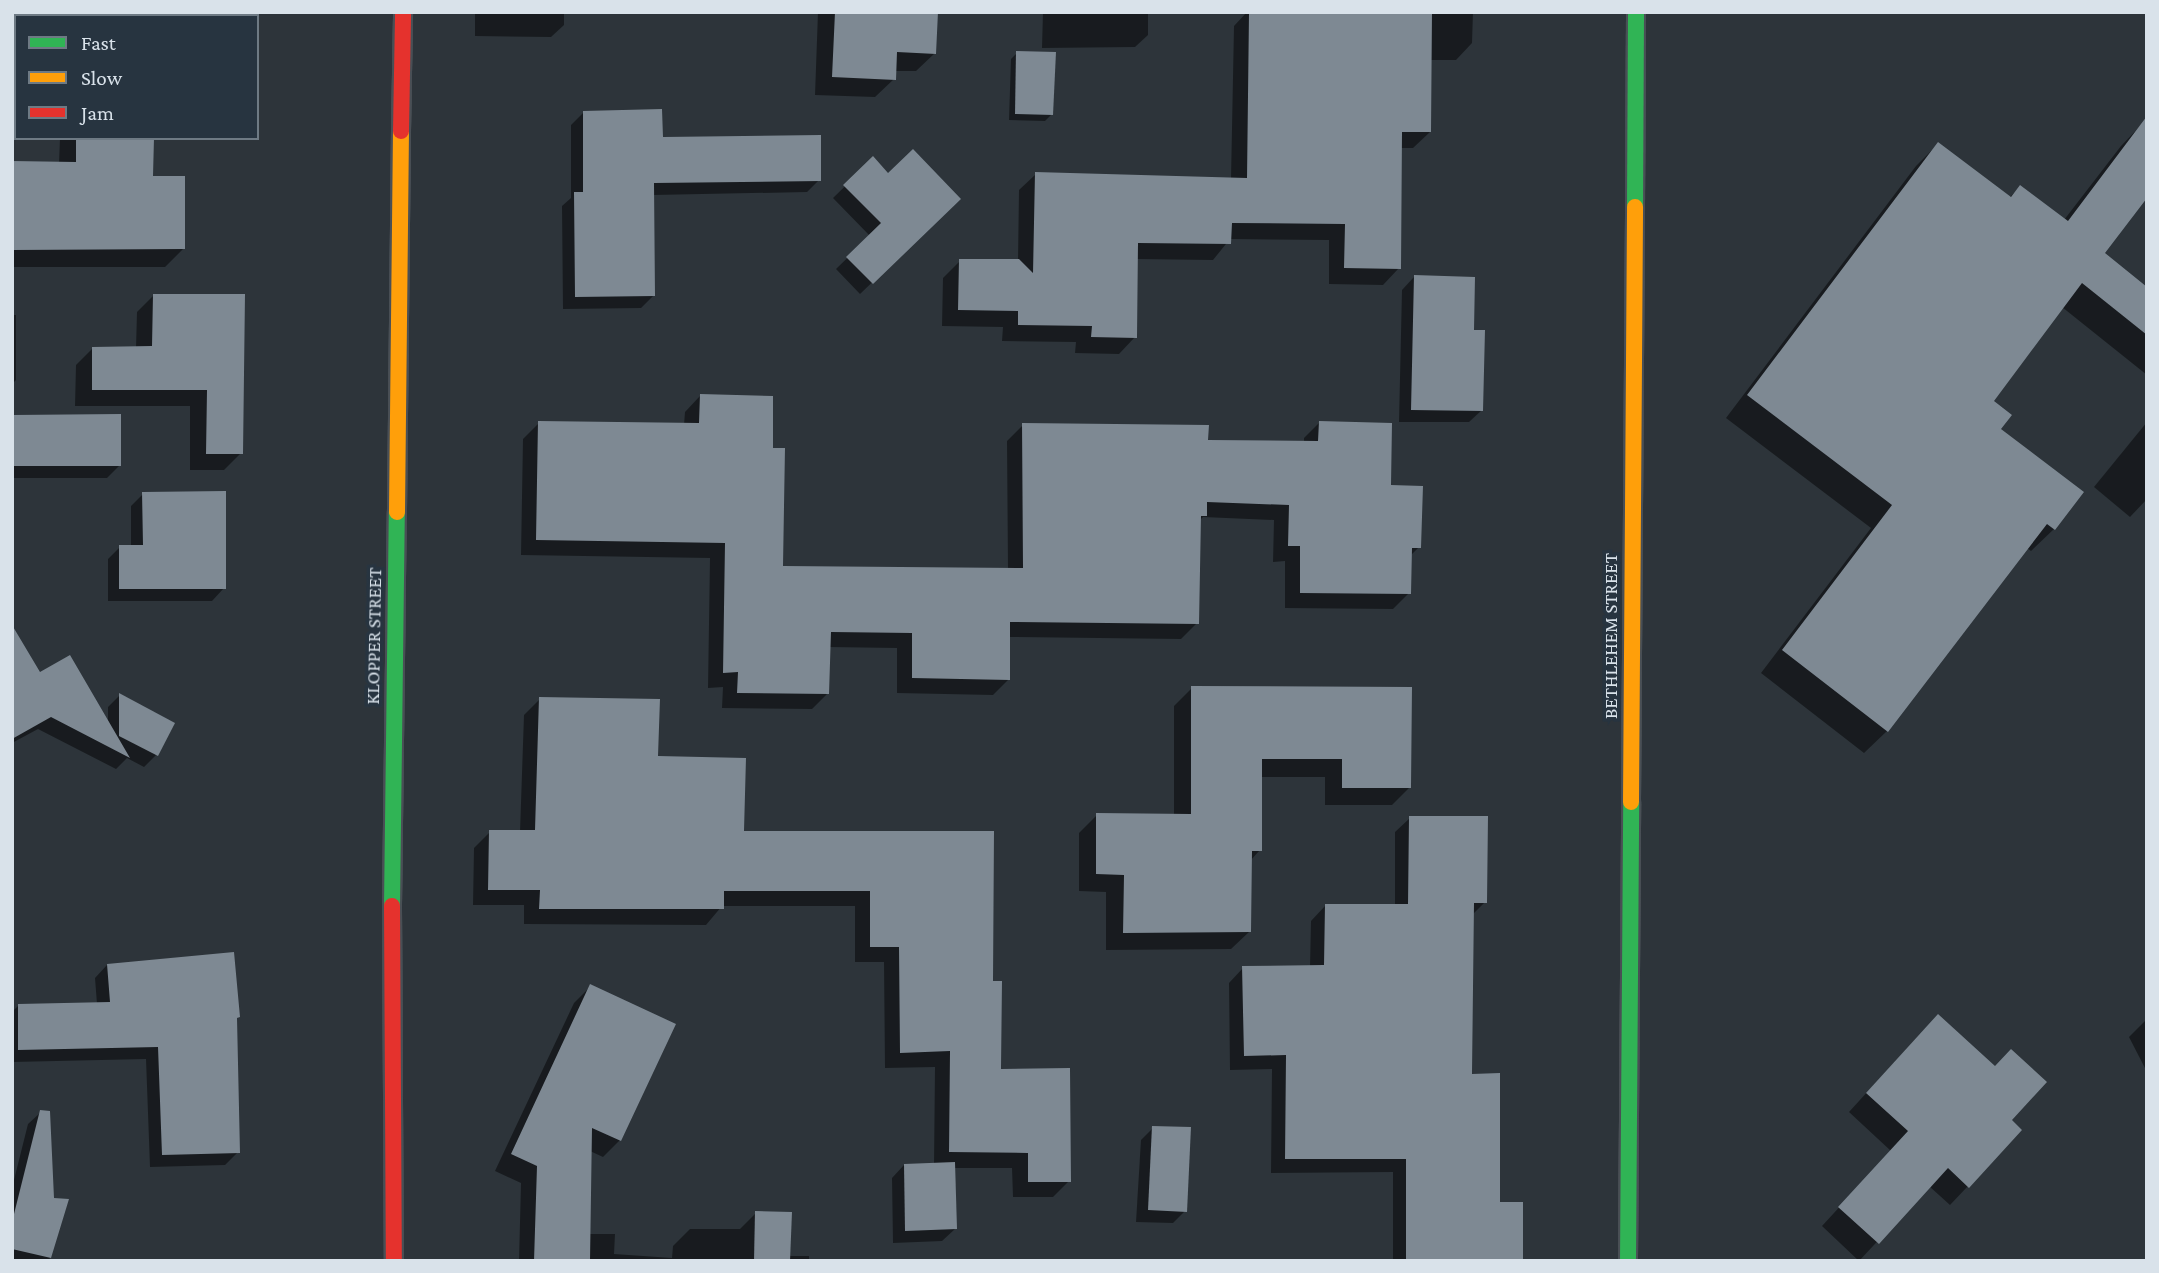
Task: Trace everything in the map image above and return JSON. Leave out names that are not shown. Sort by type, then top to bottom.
[{"type":"main road","name":"KLOPPER STREET","points":[[394,1261],[390,1024],[403,12]]},
{"type":"main road","name":"BETHLEHEM STREET","points":[[1629,1261],[1636,12]]},
{"type":"main road","points":[[1636,40],[1645,12]]},
{"type":"building","points":[[835,12],[938,12],[936,54],[897,52],[896,80],[832,77]]},
{"type":"building","points":[[1249,12],[1432,12],[1431,132],[1402,132],[1401,269],[1344,268],[1345,224],[1232,223],[1231,244],[1138,243],[1137,338],[1091,337],[1092,326],[1018,325],[1018,311],[958,310],[959,259],[1019,259],[1033,273],[1035,172],[1247,178]]},
{"type":"building","points":[[1016,51],[1056,52],[1053,115],[1015,114]]},
{"type":"building","points":[[662,109],[663,137],[821,135],[821,181],[654,183],[655,296],[575,297],[574,192],[583,192],[583,111]]},
{"type":"building","points":[[2147,116],[2147,198],[2105,253],[2147,287],[2147,335],[2082,283],[1994,401],[2012,415],[2001,429],[2084,492],[2055,530],[2047,524],[1888,732],[1782,650],[1892,505],[1747,395],[1938,142],[2011,197],[2020,185],[2068,221]]},
{"type":"building","points":[[76,140],[154,140],[153,176],[185,176],[185,249],[12,250],[12,161],[76,162]]},
{"type":"building","points":[[913,149],[961,199],[873,284],[846,257],[881,223],[843,185],[873,156],[888,173]]},
{"type":"building","points":[[1414,275],[1475,277],[1474,330],[1485,330],[1483,411],[1411,410]]},
{"type":"building","points":[[153,294],[245,294],[243,454],[206,454],[207,390],[92,390],[92,347],[152,346]]},
{"type":"building","points":[[700,394],[773,396],[773,448],[785,448],[783,566],[1023,568],[1022,423],[1209,425],[1208,440],[1318,441],[1319,421],[1392,423],[1391,485],[1423,486],[1421,548],[1412,548],[1411,594],[1300,593],[1300,546],[1288,546],[1289,505],[1207,502],[1207,516],[1201,516],[1199,624],[1010,622],[1010,680],[912,678],[912,633],[831,632],[829,694],[737,693],[738,672],[723,673],[725,543],[536,540],[538,421],[699,423]]},
{"type":"building","points":[[121,414],[121,466],[12,466],[12,415]]},
{"type":"building","points":[[226,491],[226,589],[119,589],[119,545],[143,545],[142,492]]},
{"type":"building","points":[[12,625],[40,672],[70,655],[130,758],[51,717],[12,739]]},
{"type":"building","points":[[1191,686],[1412,687],[1411,788],[1342,788],[1342,759],[1262,759],[1262,851],[1252,851],[1251,932],[1123,933],[1124,875],[1096,874],[1096,813],[1191,814]]},
{"type":"building","points":[[119,693],[175,723],[158,756],[119,736]]},
{"type":"building","points":[[539,697],[660,699],[658,756],[746,758],[744,831],[994,831],[993,981],[1002,981],[1001,1069],[1070,1068],[1071,1182],[1028,1182],[1028,1153],[949,1152],[950,1051],[900,1053],[899,947],[870,947],[870,891],[724,891],[724,909],[539,909],[540,890],[488,890],[489,830],[535,830]]},
{"type":"building","points":[[1409,816],[1488,816],[1487,903],[1474,903],[1472,1074],[1500,1073],[1500,1202],[1523,1202],[1523,1261],[1406,1261],[1406,1159],[1285,1159],[1286,1055],[1244,1056],[1242,966],[1324,965],[1325,904],[1408,904]]},
{"type":"building","points":[[234,952],[240,1017],[237,1018],[240,1153],[162,1155],[158,1047],[18,1050],[18,1004],[110,1002],[107,964]]},
{"type":"building","points":[[590,984],[676,1024],[621,1141],[592,1128],[590,1261],[534,1261],[537,1166],[511,1154]]},
{"type":"building","points":[[1938,1014],[1995,1066],[2011,1049],[2047,1082],[2012,1120],[2022,1130],[1969,1188],[1948,1168],[1879,1244],[1838,1207],[1908,1131],[1866,1093]]},
{"type":"building","points":[[40,1110],[50,1111],[54,1198],[69,1199],[51,1258],[12,1249],[12,1222]]},
{"type":"building","points":[[1152,1126],[1191,1127],[1187,1212],[1148,1210]]},
{"type":"building","points":[[955,1162],[957,1229],[905,1231],[904,1164]]},
{"type":"building","points":[[755,1211],[792,1212],[790,1261],[754,1261]]},
{"type":"traffic: fast","points":[[1635,207],[1636,12]]},
{"type":"traffic: fast","points":[[392,906],[397,512]]},
{"type":"traffic: fast","points":[[1628,1261],[1631,802]]},
{"type":"traffic: slow","points":[[397,512],[401,131]]},
{"type":"traffic: slow","points":[[1631,802],[1635,207]]},
{"type":"traffic: jam","points":[[401,131],[403,12]]},
{"type":"traffic: jam","points":[[392,906],[394,1261]]}]
